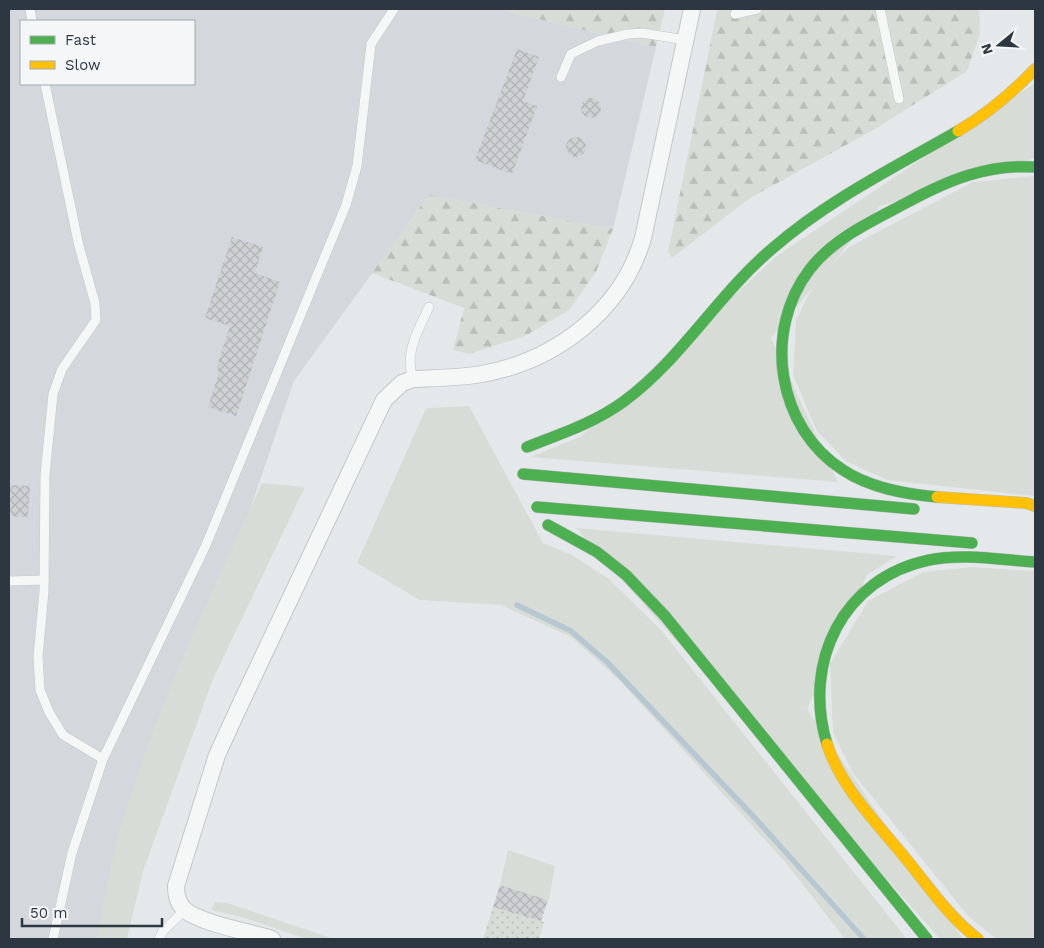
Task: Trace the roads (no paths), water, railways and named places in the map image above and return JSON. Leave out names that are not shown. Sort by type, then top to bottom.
[{"type":"highway","points":[[527,447],[584,425],[622,403],[653,377],[741,279],[772,248],[820,211],[976,120],[1017,88],[1035,69]]},
{"type":"highway","points":[[1035,167],[1010,164],[972,171],[924,192],[850,234],[825,252],[803,278],[790,306],[780,345],[783,378],[799,423],[809,439],[838,466],[868,483],[915,494],[1026,503],[1035,506]]},
{"type":"highway","points":[[523,474],[930,510]]},
{"type":"highway","points":[[537,507],[986,544]]},
{"type":"highway","points":[[548,524],[597,552],[626,575],[665,616],[927,939]]},
{"type":"highway","points":[[978,939],[945,906],[900,852],[838,768],[830,752],[819,718],[819,676],[823,655],[842,616],[864,591],[895,570],[912,564],[946,558],[1035,562]]},
{"type":"street","points":[[272,939],[201,919],[185,910],[176,895],[176,886],[217,755],[384,400],[393,390],[413,380],[482,374],[539,357],[583,328],[615,294],[637,259],[643,238],[692,9]]},
{"type":"lane","points":[[53,939],[72,853],[103,759],[206,544],[284,360],[346,205],[357,166],[371,44],[394,9]]},
{"type":"lane","points":[[735,14],[758,9]]},
{"type":"lane","points":[[880,9],[899,99]]},
{"type":"lane","points":[[561,77],[571,54],[598,41],[642,33],[686,40]]},
{"type":"lane","points":[[45,85],[79,246],[95,303],[96,320],[62,369],[53,394],[45,475],[44,580],[38,658],[40,690],[49,712],[63,735],[103,759]]},
{"type":"lane","points":[[413,380],[408,357],[429,307]]},
{"type":"lane","points":[[9,581],[44,580]]},
{"type":"lane","points":[[159,939],[163,931],[185,910]]},
{"type":"waterway","points":[[517,605],[571,631],[607,662],[755,818],[864,939]]}]
